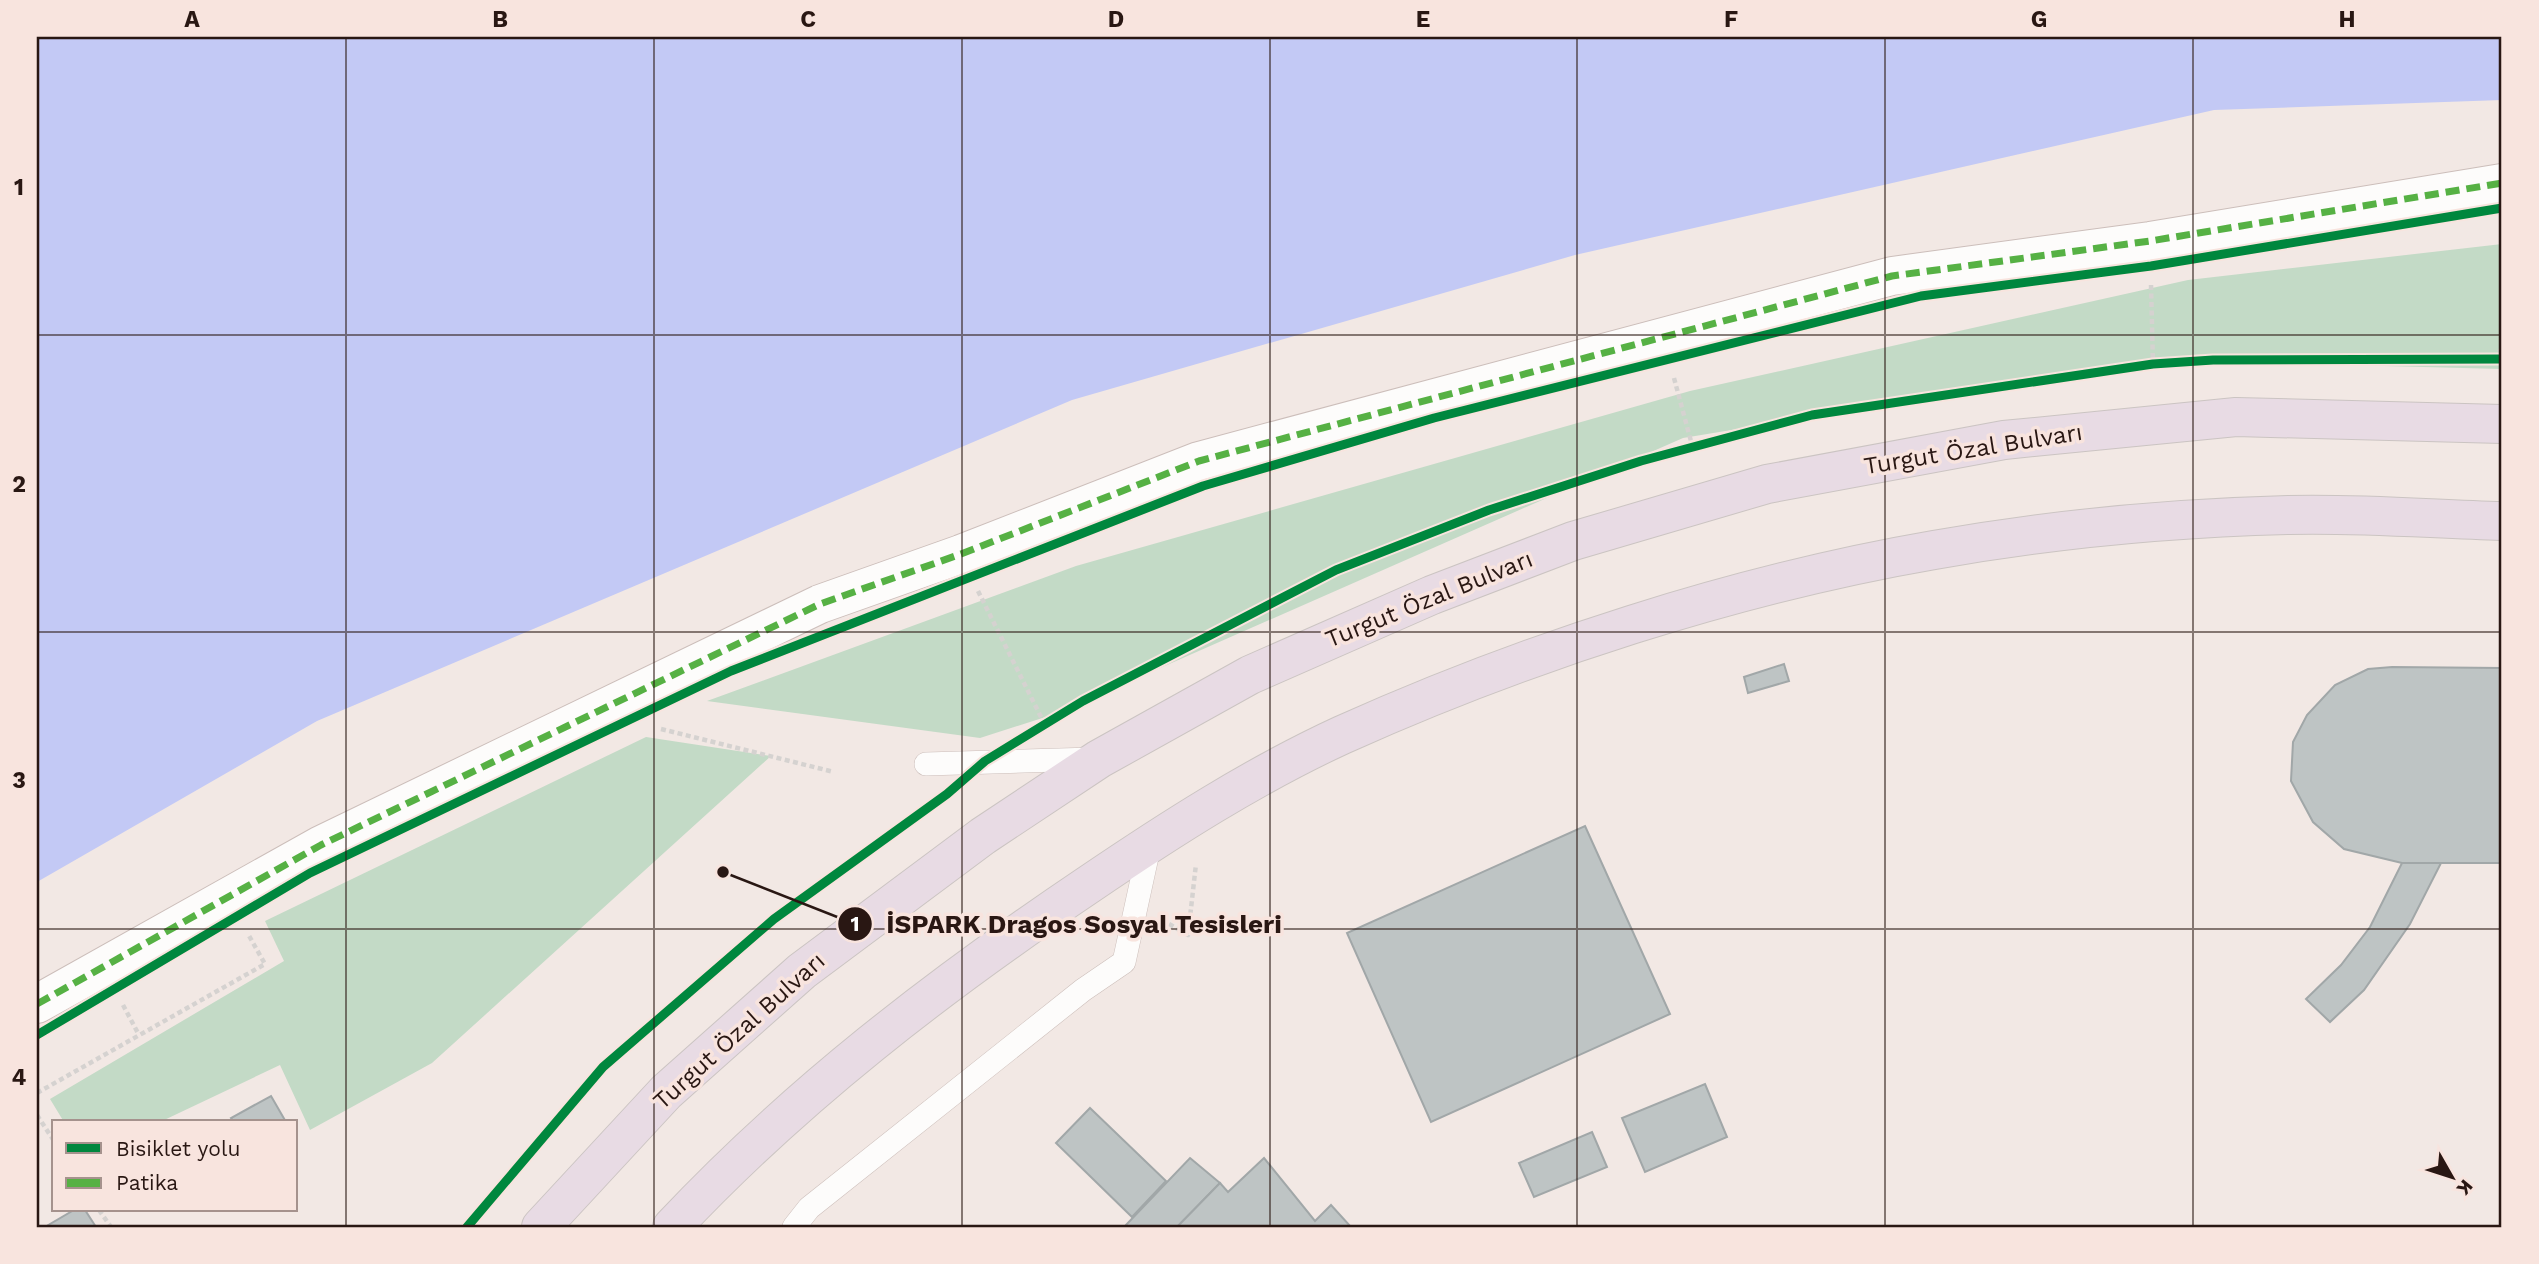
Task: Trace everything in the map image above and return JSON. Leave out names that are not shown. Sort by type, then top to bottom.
[{"type":"highway","name":"Turgut Özal Bulvarı","points":[[541,1227],[666,1092],[802,971],[983,836],[1099,759],[1250,675],[1432,596],[1573,541],[1767,484],[2004,440],[2236,417],[2502,424]]},
{"type":"highway","points":[[673,1227],[738,1157],[871,1041],[1037,920],[1150,843],[1202,810],[1340,736],[1530,659],[1762,588],[1934,550],[2123,526],[2290,515],[2502,521]]},
{"type":"street","points":[[37,1004],[321,845],[600,713],[820,604],[961,554],[1199,461],[1892,276],[2150,241],[2502,183]]},
{"type":"lane","points":[[926,764],[1099,759]]},
{"type":"lane","points":[[794,1227],[809,1208],[1083,990],[1124,962],[1150,843]]},
{"type":"path","points":[[2150,241],[2152,364]]},
{"type":"path","points":[[1664,338],[1692,445]]},
{"type":"path","points":[[2481,359],[2498,359],[2502,348]]},
{"type":"path","points":[[2139,366],[2165,363]]},
{"type":"path","points":[[1679,449],[1706,441]]},
{"type":"path","points":[[961,554],[1045,725]]},
{"type":"path","points":[[600,713],[834,772]]},
{"type":"path","points":[[985,761],[1055,719]]},
{"type":"path","points":[[1138,906],[1188,935],[1202,810]]},
{"type":"path","points":[[37,1093],[265,964],[228,896]]},
{"type":"path","points":[[37,1115],[52,1138]]},
{"type":"path","points":[[101,1212],[111,1227]]},
{"type":"green space","points":[[2502,244],[2502,369],[2156,360],[1683,438],[1058,713],[980,738],[707,701],[1076,566],[1690,391],[2188,280]]},
{"type":"green space","points":[[646,737],[771,756],[432,1063],[310,1130],[280,1065],[164,1120],[63,1120],[50,1099],[284,961],[265,921]]},
{"type":"water","points":[[37,37],[2502,37],[2502,100],[2214,110],[1575,255],[1072,400],[317,721],[37,882]]},
{"type":"building","points":[[1784,664],[1789,681],[1748,693],[1744,677]]},
{"type":"building","points":[[2502,668],[2502,863],[2402,863],[2344,849],[2313,822],[2291,781],[2293,742],[2307,715],[2335,685],[2368,669]]},
{"type":"building","points":[[1585,826],[1670,1014],[1431,1122],[1347,933]]},
{"type":"building","points":[[2402,863],[2441,863],[2410,924],[2364,990],[2330,1022],[2306,999],[2341,965],[2370,927]]},
{"type":"building","points":[[1705,1084],[1727,1137],[1645,1172],[1622,1118]]},
{"type":"building","points":[[271,1096],[285,1120],[232,1120],[231,1118]]},
{"type":"building","points":[[1090,1108],[1166,1181],[1132,1217],[1056,1143]]},
{"type":"building","points":[[1592,1132],[1607,1167],[1534,1197],[1519,1163]]},
{"type":"building","points":[[1190,1158],[1220,1183],[1177,1227],[1124,1227]]},
{"type":"building","points":[[1264,1158],[1315,1221],[1331,1205],[1351,1227],[1177,1227],[1220,1183],[1228,1192]]},
{"type":"building","points":[[71,1212],[86,1212],[96,1227],[45,1227]]},
{"type":"marked path","points":[[37,1004],[321,845],[820,604],[961,554],[1199,461],[1892,276],[2150,241],[2502,183]]},
{"type":"cycle path","points":[[37,1035],[310,873],[731,671],[1203,486],[1434,418],[1921,296],[2151,266],[2502,208]]},
{"type":"cycle path","points":[[467,1227],[603,1067],[774,919],[947,794],[985,761],[1083,701],[1336,570],[1489,510],[1641,461],[1812,415],[2153,364],[2213,360],[2502,359]]},
{"type":"place","name":"İSPARK Dragos Sosyal Tesisleri","points":[[723,872]]}]
